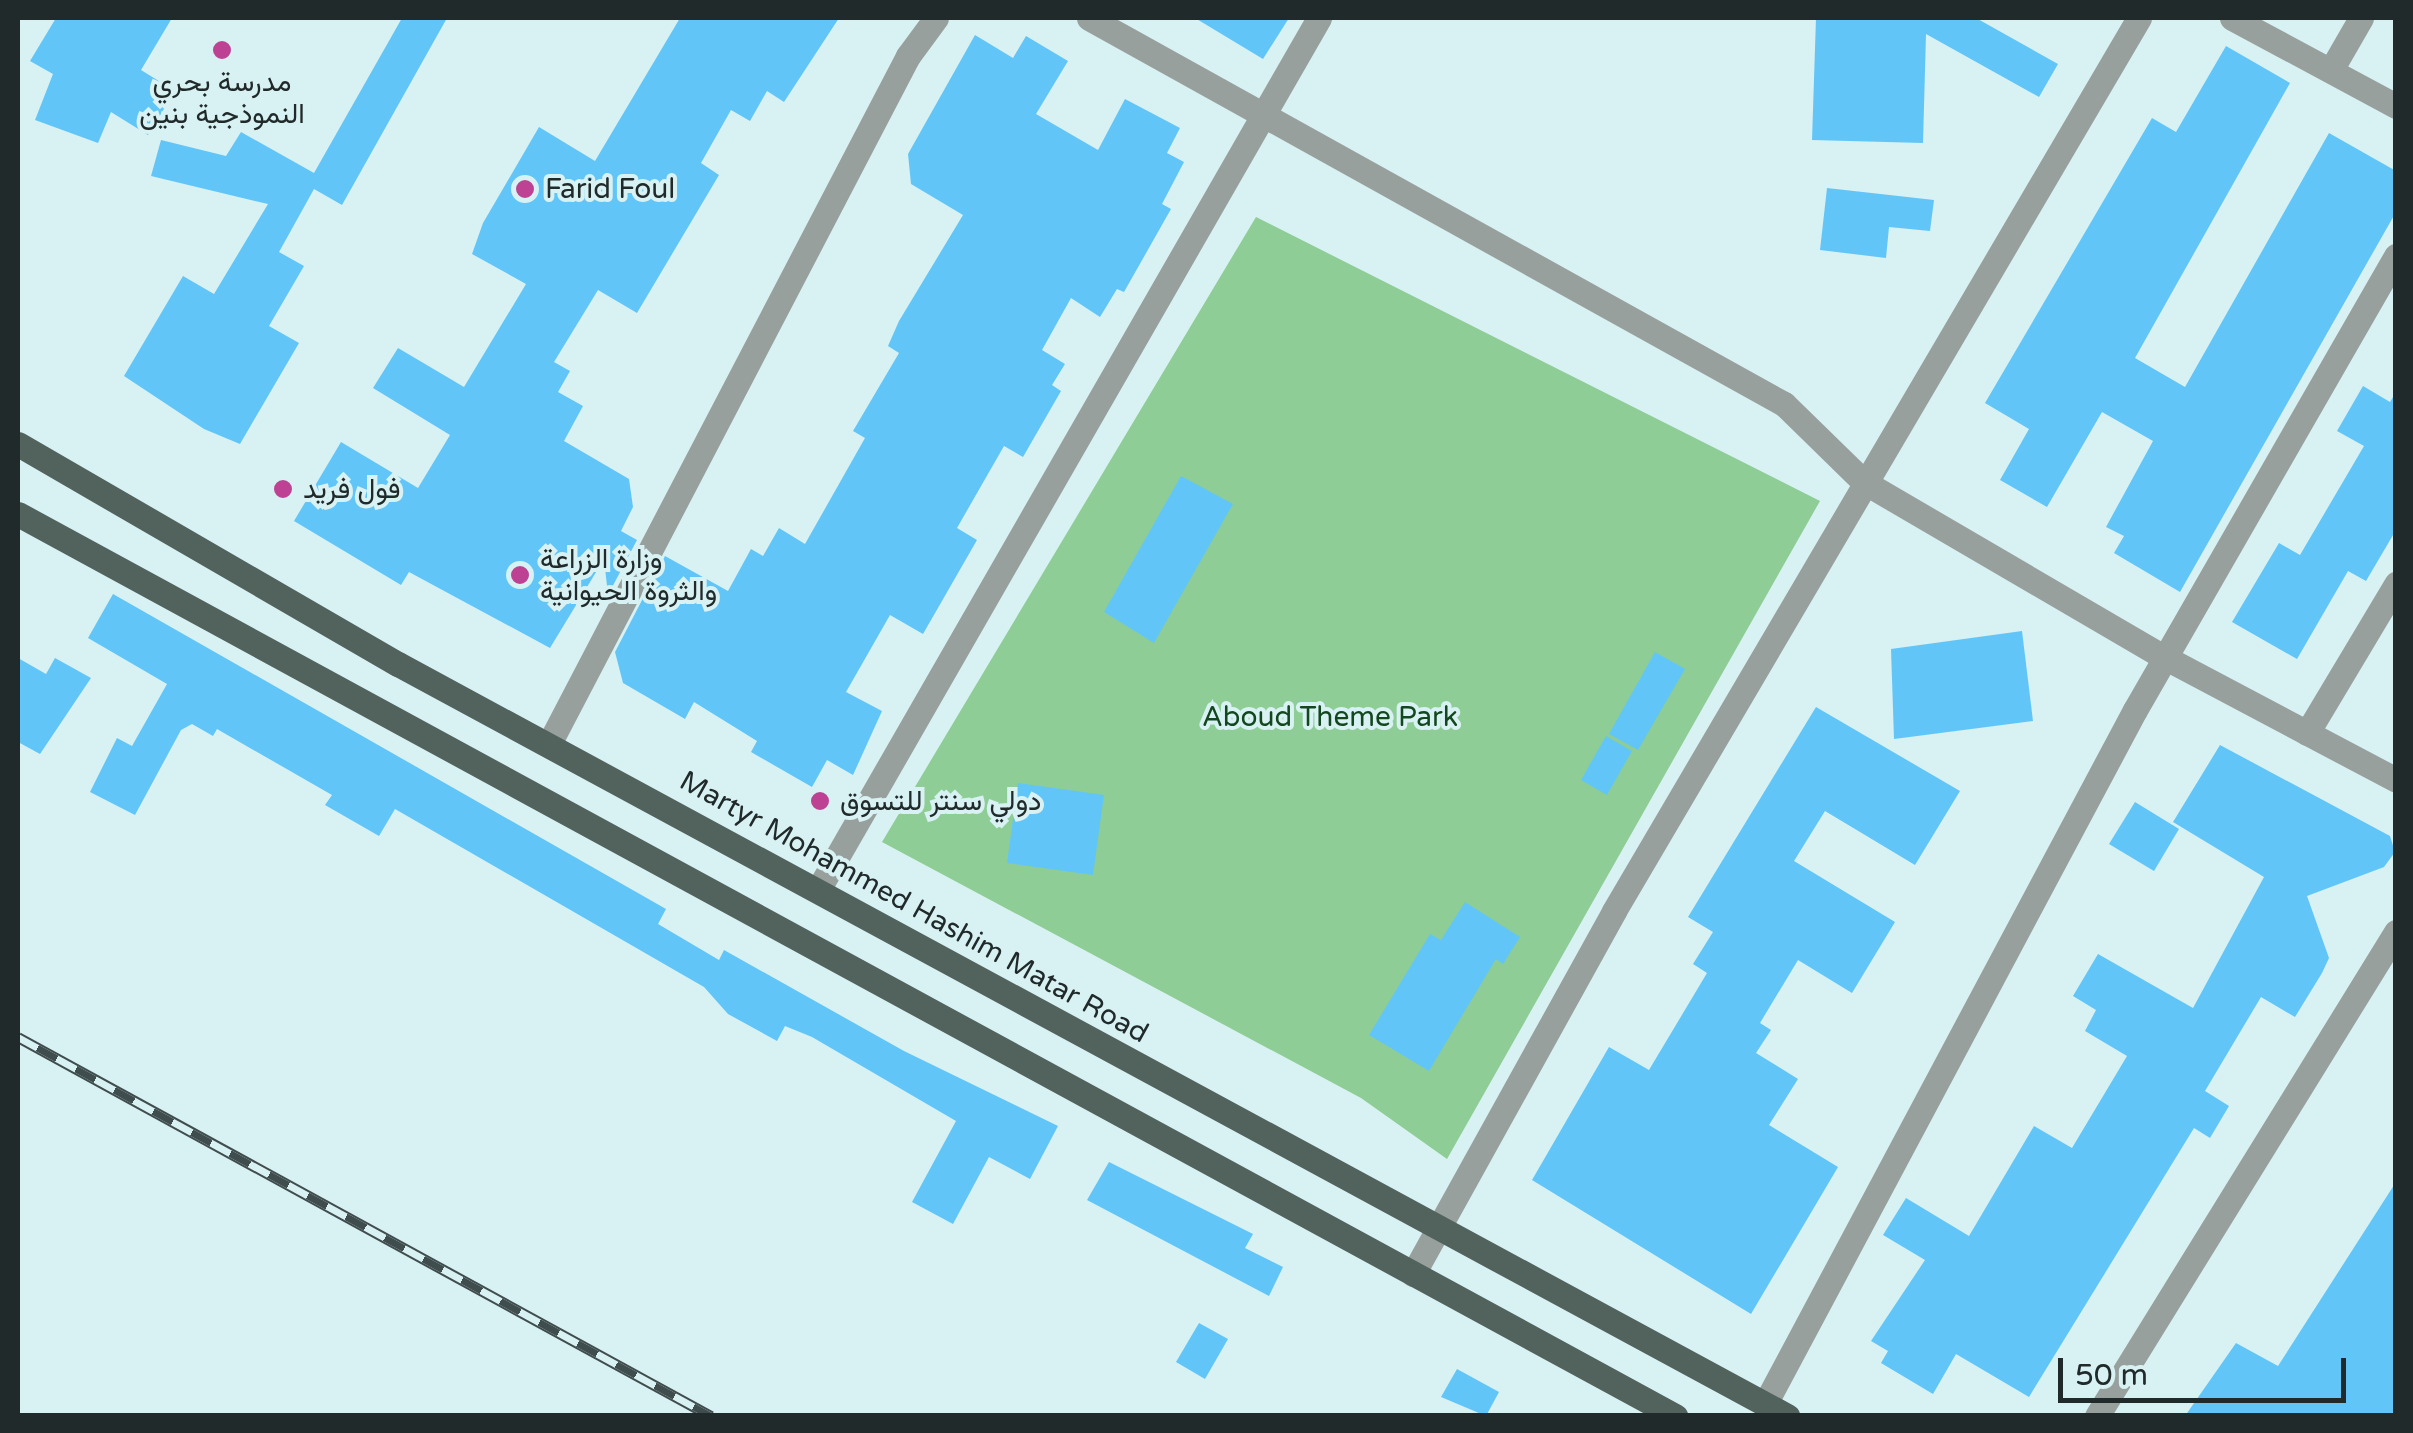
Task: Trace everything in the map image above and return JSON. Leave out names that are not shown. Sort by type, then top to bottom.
[{"type":"main road","name":"Martyr Mohammed Hashim Matar Road","points":[[18,444],[398,664],[550,742],[1776,1410]]},
{"type":"main road","points":[[18,514],[1675,1416]]},
{"type":"street","points":[[550,742],[908,56],[936,18]]},
{"type":"street","points":[[1089,18],[1784,404],[1864,482],[2164,657],[2396,780]]},
{"type":"street","points":[[818,890],[1259,112],[1320,18]]},
{"type":"street","points":[[1413,1274],[1864,482],[2138,18]]},
{"type":"street","points":[[2232,18],[2396,106]]},
{"type":"street","points":[[2331,70],[2361,18]]},
{"type":"street","points":[[1776,1410],[2164,657],[2396,256]]},
{"type":"street","points":[[2308,733],[2396,584]]},
{"type":"street","points":[[2097,1416],[2396,932]]},
{"type":"green space","name":"Aboud Theme Park","points":[[1256,217],[1820,501],[1447,1159],[1361,1098],[882,842]]},
{"type":"building","points":[[56,18],[172,18],[141,70],[175,91],[148,135],[111,112],[98,143],[35,120],[53,74],[30,61]]},
{"type":"building","points":[[402,18],[447,18],[342,205],[314,189],[279,252],[304,266],[269,326],[299,343],[240,444],[204,429],[124,376],[183,276],[214,294],[268,204],[151,176],[161,140],[226,156],[241,132],[314,173]]},
{"type":"building","points":[[680,18],[839,18],[784,102],[767,91],[750,121],[731,110],[701,163],[719,175],[637,313],[598,290],[554,362],[570,371],[558,392],[583,406],[564,441],[629,479],[633,507],[621,531],[637,540],[608,595],[604,559],[550,648],[409,572],[401,585],[294,521],[341,442],[418,488],[450,435],[373,388],[398,348],[464,387],[526,284],[472,254],[483,223],[539,127],[595,161]]},
{"type":"building","points":[[1195,18],[1289,18],[1263,59]]},
{"type":"building","points":[[1816,18],[1976,18],[2058,64],[2039,97],[1926,34],[1923,143],[1812,140]]},
{"type":"building","points":[[975,35],[1013,58],[1026,36],[1068,61],[1036,114],[1098,150],[1125,99],[1180,128],[1167,153],[1184,162],[1162,204],[1171,209],[1124,292],[1117,289],[1100,317],[1071,298],[1042,350],[1065,364],[1052,385],[1061,391],[1023,457],[1004,446],[957,528],[977,540],[923,634],[890,615],[846,692],[882,711],[853,775],[827,760],[812,787],[751,752],[757,741],[694,702],[685,719],[623,683],[615,652],[665,556],[728,591],[751,549],[763,556],[779,528],[805,544],[865,438],[853,431],[899,353],[888,346],[899,321],[963,215],[911,184],[908,154]]},
{"type":"building","points":[[2226,46],[2290,83],[2135,358],[2185,387],[2329,133],[2396,171],[2396,212],[2180,592],[2114,553],[2124,536],[2106,527],[2153,441],[2102,412],[2047,507],[2000,480],[2029,429],[1985,403],[2152,118],[2176,132]]},
{"type":"building","points":[[1827,188],[1934,200],[1930,231],[1889,227],[1886,258],[1820,250]]},
{"type":"building","points":[[2363,386],[2390,402],[2396,392],[2396,530],[2366,581],[2348,571],[2297,659],[2232,622],[2279,543],[2300,555],[2364,446],[2337,431]]},
{"type":"building","points":[[1181,476],[1233,504],[1154,643],[1104,612]]},
{"type":"building","points":[[113,594],[666,909],[658,924],[719,960],[724,950],[904,1051],[1058,1126],[1030,1179],[989,1157],[953,1224],[912,1202],[956,1121],[812,1037],[785,1026],[777,1041],[728,1014],[704,987],[395,809],[379,836],[325,805],[332,795],[217,729],[213,736],[192,724],[181,730],[135,815],[90,792],[117,738],[132,746],[167,684],[88,638]]},
{"type":"building","points":[[2022,631],[2033,721],[1894,739],[1891,649]]},
{"type":"building","points":[[1655,652],[1685,669],[1638,750],[1609,734]]},
{"type":"building","points":[[18,658],[46,674],[55,658],[91,678],[40,754],[18,742]]},
{"type":"building","points":[[1816,707],[1960,791],[1915,865],[1825,811],[1794,861],[1895,922],[1852,993],[1798,960],[1760,1023],[1771,1030],[1756,1053],[1798,1079],[1769,1125],[1838,1167],[1751,1314],[1532,1180],[1609,1047],[1649,1070],[1707,973],[1693,964],[1713,932],[1688,917]]},
{"type":"building","points":[[1606,736],[1632,751],[1607,795],[1581,780]]},
{"type":"building","points":[[2220,745],[2390,836],[2395,852],[2384,867],[2307,896],[2329,958],[2322,973],[2295,1017],[2261,997],[2205,1091],[2229,1106],[2210,1138],[2194,1128],[2029,1397],[1956,1354],[1933,1394],[1881,1363],[1888,1351],[1871,1341],[1925,1260],[1883,1235],[1906,1198],[1969,1236],[2034,1126],[2072,1148],[2127,1056],[2085,1031],[2096,1010],[2073,996],[2098,954],[2193,1008],[2264,877],[2173,822]]},
{"type":"building","points":[[1018,783],[1104,795],[1093,875],[1007,863]]},
{"type":"building","points":[[2135,802],[2179,829],[2154,871],[2109,844]]},
{"type":"building","points":[[1465,902],[1520,937],[1503,964],[1496,959],[1429,1071],[1369,1035],[1430,934],[1441,940]]},
{"type":"building","points":[[1109,1162],[1253,1234],[1245,1248],[1283,1267],[1269,1296],[1087,1200]]},
{"type":"building","points":[[2396,1182],[2396,1416],[2185,1416],[2236,1343],[2278,1366]]},
{"type":"building","points":[[1199,1323],[1228,1339],[1205,1379],[1176,1362]]},
{"type":"building","points":[[1457,1369],[1499,1392],[1486,1416],[1441,1397]]},
{"type":"railway","points":[[18,1037],[711,1416]]},
{"type":"place","name":"مدرسة بحري النموذجية بنين","points":[[222,50]]},
{"type":"place","name":"Farid Foul","points":[[525,189]]},
{"type":"place","name":"فول فريد","points":[[283,489]]},
{"type":"place","name":"وزارة الزراعة والثروة الحيوانية","points":[[520,575]]},
{"type":"place","name":"دولي سنتر للتسوق","points":[[820,801]]}]
